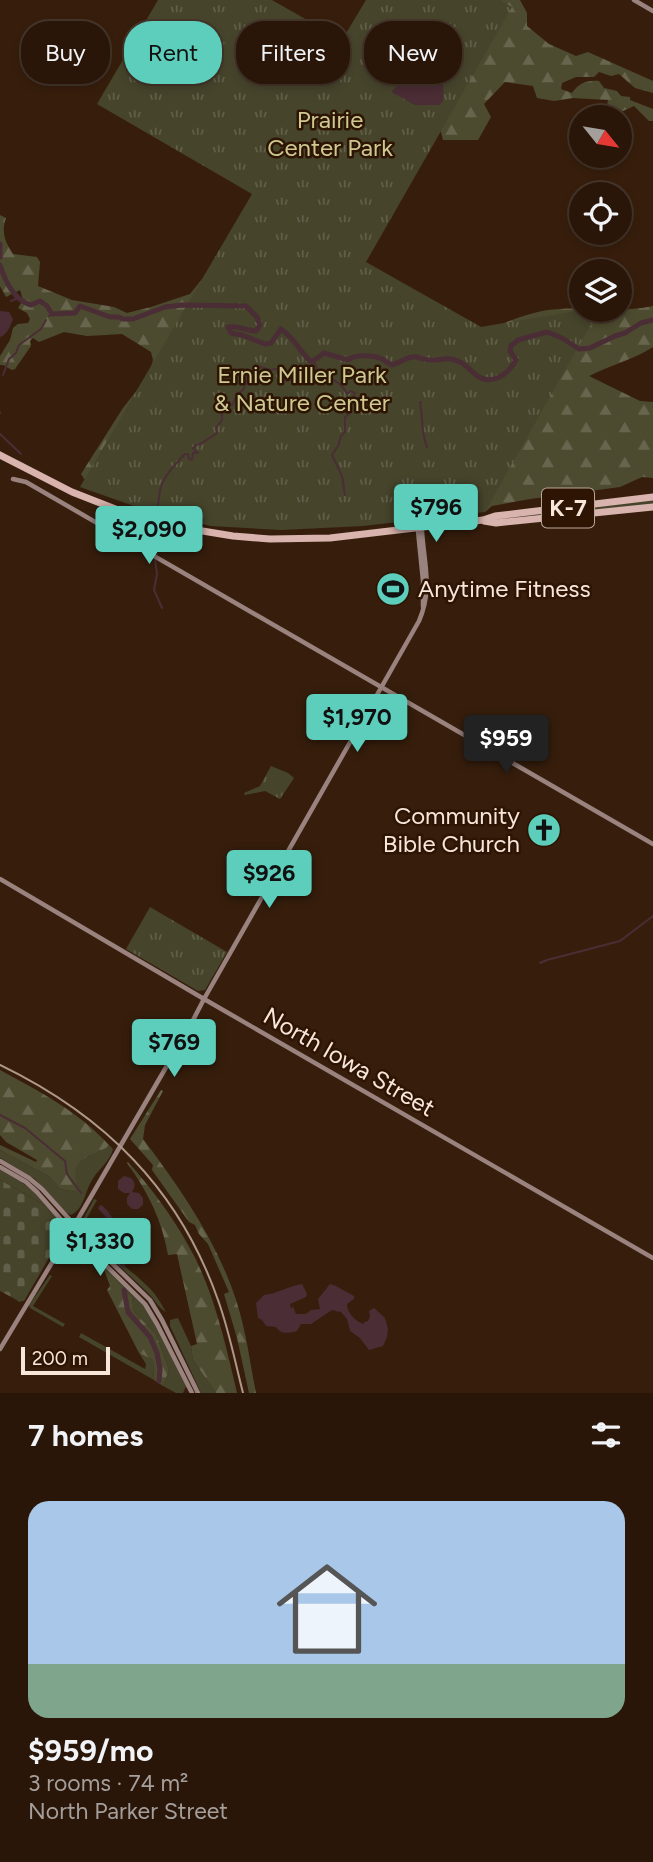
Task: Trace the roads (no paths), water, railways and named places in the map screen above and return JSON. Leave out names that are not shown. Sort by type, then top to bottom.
[{"type":"highway","name":"K-7","points":[[0,455],[98,503],[148,519],[193,531],[270,539],[330,538],[653,497]]},
{"type":"highway","name":"K-7","points":[[483,520],[496,523],[653,507]]},
{"type":"main road","points":[[634,0],[653,11]]},
{"type":"main road","points":[[13,479],[26,482],[653,844]]},
{"type":"main road","points":[[0,1349],[190,1026],[417,624],[424,610],[427,587],[422,531],[419,528]]},
{"type":"main road","name":"North Iowa Street","points":[[0,879],[653,1258]]},
{"type":"main road","points":[[0,1161],[35,1183],[73,1228],[150,1300],[198,1393]]},
{"type":"main road","points":[[0,1167],[26,1182],[37,1192],[145,1304],[157,1322],[192,1393]]},
{"type":"main road","points":[[186,1393],[189,1387]]},
{"type":"waterway","points":[[0,244],[0,257]]},
{"type":"waterway","points":[[0,265],[8,283],[20,299],[31,305],[40,301],[52,314],[75,313],[80,306],[110,317],[133,319],[165,307],[182,305],[246,306],[257,317],[260,325],[256,331],[228,327],[231,333],[265,344],[271,343],[281,329],[310,361],[324,353],[348,360],[359,356],[374,357],[392,365],[415,357],[430,360],[451,359],[487,379],[498,378],[513,365],[516,360],[510,351],[511,346],[518,340],[547,332],[579,349],[590,348],[641,323],[653,320]]},
{"type":"waterway","points":[[11,301],[18,298]]},
{"type":"waterway","points":[[3,375],[9,359],[16,353],[19,345],[41,329],[46,320]]},
{"type":"waterway","points":[[158,505],[161,487],[174,465],[185,454],[192,460],[193,453],[198,453],[193,448],[217,433],[216,428],[222,420],[222,410],[233,404],[237,394],[243,390],[246,378],[258,366],[276,369],[283,374],[286,381],[297,378],[298,384],[317,368],[313,361]]},
{"type":"waterway","points":[[313,373],[338,383],[347,394],[351,391],[355,393],[352,399],[343,403],[346,413],[349,414],[345,417],[345,432],[332,455],[342,476],[345,495]]},
{"type":"waterway","points":[[421,402],[427,447]]},
{"type":"waterway","points":[[0,434],[21,454]]},
{"type":"waterway","points":[[151,536],[157,554]]},
{"type":"waterway","points":[[155,559],[157,574],[154,590],[162,608]]},
{"type":"waterway","points":[[540,963],[620,941],[653,916]]},
{"type":"waterway","points":[[0,1115],[25,1128],[65,1161],[67,1174],[81,1193]]},
{"type":"waterway","points":[[101,1208],[111,1220],[117,1234],[123,1265]]},
{"type":"waterway","points":[[124,1290],[128,1312],[150,1337],[157,1353],[159,1381]]},
{"type":"railway","points":[[0,1065],[38,1085],[105,1132],[160,1190],[202,1260],[222,1311],[243,1393]]},
{"type":"place","name":"Anytime Fitness","points":[[393,589]]},
{"type":"place","name":"Community Bible Church","points":[[544,830]]},
{"type":"park label","name":"Prairie Center Park","points":[[330,134]]},
{"type":"park label","name":"Ernie Miller Park & Nature Center","points":[[302,389]]}]
